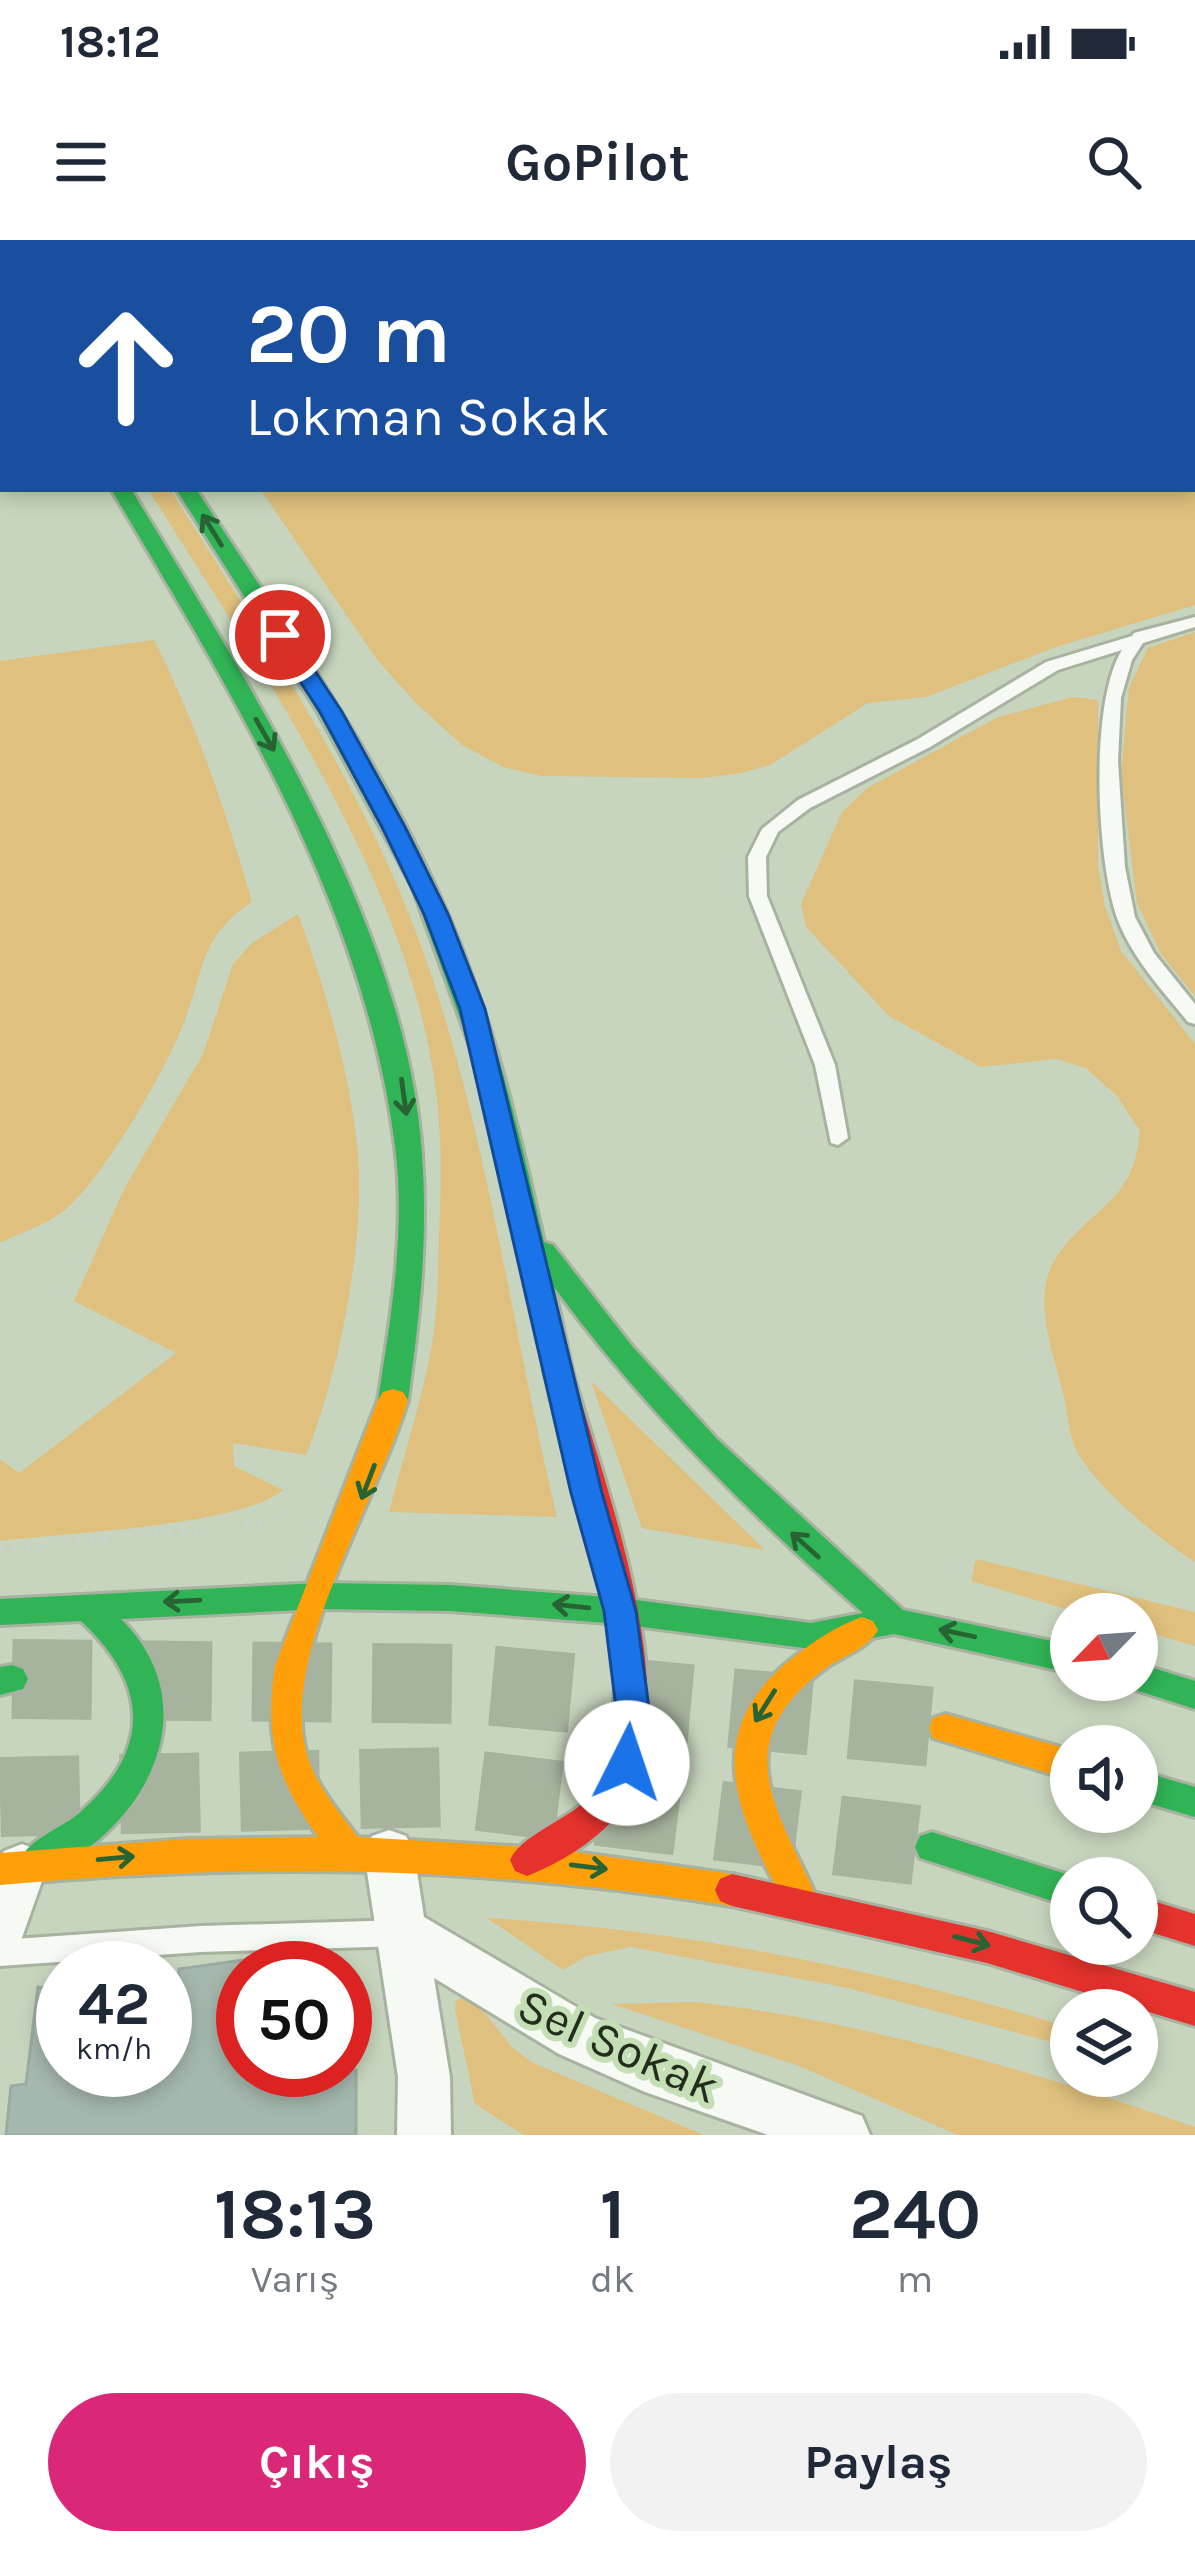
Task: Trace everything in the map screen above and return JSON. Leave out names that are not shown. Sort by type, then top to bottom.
[{"type":"main road","points":[[124,492],[306,812],[378,987],[404,1088],[413,1223],[387,1427],[292,1663],[284,1703],[289,1754],[312,1804],[368,1850]]},
{"type":"main road","points":[[189,492],[331,712],[436,914],[472,1009],[586,1493],[620,1611],[632,1708],[622,1778],[590,1819],[527,1860]]},
{"type":"main road","points":[[524,1223],[587,1318],[687,1435],[894,1621]]},
{"type":"main road","points":[[0,1612],[320,1596],[450,1598],[620,1611],[811,1636],[894,1621],[1050,1654]]},
{"type":"main road","points":[[11,1868],[86,1834],[107,1817],[148,1745],[152,1718],[136,1661],[86,1605]]},
{"type":"main road","points":[[801,1900],[754,1815],[748,1786],[748,1738],[779,1684],[805,1662],[858,1631],[894,1621]]},
{"type":"main road","points":[[1158,1684],[1195,1695]]},
{"type":"main road","points":[[945,1728],[1050,1760]]},
{"type":"main road","points":[[1158,1791],[1195,1802]]},
{"type":"main road","points":[[932,1846],[1050,1884]]},
{"type":"main road","points":[[11,1868],[149,1856],[368,1850],[527,1860],[801,1900],[1015,1953],[1195,2009]]},
{"type":"main road","points":[[1158,1919],[1195,1930]]},
{"type":"street","points":[[368,1850],[405,1933],[424,2077],[424,2135]]},
{"type":"street","points":[[0,1932],[11,1868]]},
{"type":"street","name":"Sel Sokak","points":[[405,1933],[577,2036],[645,2066],[843,2135]]},
{"type":"lane","points":[[838,1138],[825,1065],[758,896],[757,857],[771,829],[804,804],[923,743],[1038,673],[1195,622]]},
{"type":"lane","points":[[1141,636],[1123,660],[1111,715],[1108,764],[1120,886],[1125,915],[1137,940],[1195,1017]]},
{"type":"lane","points":[[0,1953],[201,1939],[405,1933]]},
{"type":"path","points":[[0,1550],[254,1524],[286,1511],[307,1487]]},
{"type":"shaded area","points":[[150,492],[172,492],[273,654],[369,824],[420,943],[481,1155],[557,1517],[389,1512],[434,1331],[441,1188],[438,1109],[424,1028],[400,946],[367,866],[328,786]]},
{"type":"shaded area","points":[[262,492],[1195,492],[1195,605],[1056,647],[926,697],[868,703],[770,765],[741,773],[703,778],[541,776],[503,767],[462,745],[378,661]]},
{"type":"shaded area","points":[[1195,632],[1195,996],[1161,954],[1137,903],[1121,773],[1129,687],[1148,648]]},
{"type":"shaded area","points":[[154,640],[209,769],[252,902],[212,942],[175,1044],[96,1176],[58,1215],[0,1243],[0,661]]},
{"type":"shaded area","points":[[1073,697],[1098,700],[1098,866],[1105,906],[1121,951],[1195,1044],[1195,1562],[1128,1511],[1083,1462],[1071,1436],[1047,1329],[1048,1274],[1069,1240],[1120,1190],[1136,1156],[1140,1131],[1117,1096],[1086,1068],[1056,1059],[981,1067],[889,1016],[806,927],[801,904],[842,812],[867,788],[998,717]]},
{"type":"shaded area","points":[[298,914],[343,1064],[355,1125],[359,1191],[353,1268],[339,1348],[306,1455],[233,1443],[234,1466],[283,1490],[230,1512],[149,1526],[0,1541],[0,1459],[19,1473],[176,1353],[74,1301],[124,1189],[203,1054],[233,964],[252,943]]},
{"type":"shaded area","points":[[591,1381],[765,1550],[642,1528]]},
{"type":"shaded area","points":[[976,1559],[1116,1593],[1050,1593],[1050,1604],[971,1581]]},
{"type":"shaded area","points":[[1158,1603],[1195,1612],[1195,1646],[1158,1635]]},
{"type":"shaded area","points":[[487,1918],[635,1932],[855,1970],[1050,2022],[1050,2041],[848,1988],[631,1947],[587,1956],[563,1970]]},
{"type":"shaded area","points":[[470,1994],[512,2047],[531,2062],[704,2135],[524,2135],[475,2104],[455,2010],[456,2001]]},
{"type":"shaded area","points":[[696,2002],[824,2022],[1050,2081],[1050,2097],[1103,2097],[1195,2127],[1195,2135],[958,2135],[799,2066],[612,2004]]},
{"type":"building","points":[[216,1964],[216,2097],[356,2097],[356,2135],[6,2135],[11,2086],[26,2084],[36,2003],[36,2097],[192,2097],[192,1967]]},
{"type":"tunnel","points":[[12,1679],[475,1684],[945,1728]]},
{"type":"tunnel","points":[[0,1797],[448,1787],[932,1847]]},
{"type":"traffic: fast","points":[[123,492],[304,811],[352,920],[388,1033],[409,1149],[412,1271],[393,1400]]},
{"type":"traffic: fast","points":[[188,492],[363,769],[395,826],[449,946],[498,1102],[558,1370]]},
{"type":"traffic: fast","points":[[543,1252],[622,1354],[707,1448],[894,1621]]},
{"type":"traffic: fast","points":[[0,1612],[320,1596],[450,1598],[620,1611],[811,1636],[894,1621],[1050,1654]]},
{"type":"traffic: fast","points":[[37,1860],[90,1825],[112,1803],[131,1778],[149,1723],[147,1692],[135,1660],[119,1637],[85,1605]]},
{"type":"traffic: fast","points":[[0,1681],[12,1679]]},
{"type":"traffic: fast","points":[[1158,1684],[1195,1695]]},
{"type":"traffic: fast","points":[[1158,1791],[1195,1802]]},
{"type":"traffic: fast","points":[[932,1847],[1050,1884]]},
{"type":"traffic: slow","points":[[347,1849],[298,1774],[288,1746],[285,1708],[305,1621],[393,1400]]},
{"type":"traffic: slow","points":[[801,1900],[759,1814],[750,1777],[750,1744],[761,1714],[782,1685],[862,1630]]},
{"type":"traffic: slow","points":[[945,1728],[1050,1759]]},
{"type":"traffic: slow","points":[[0,1869],[187,1855],[367,1853],[546,1864],[732,1890]]},
{"type":"traffic: jam","points":[[527,1860],[563,1839],[606,1803],[629,1753],[632,1704],[616,1586],[558,1370]]},
{"type":"traffic: jam","points":[[732,1890],[987,1947],[1195,2009]]},
{"type":"traffic: jam","points":[[1158,1919],[1195,1930]]},
{"type":"route","points":[[280,635],[331,712],[393,827],[436,914],[472,1009],[586,1493],[620,1611],[632,1708],[627,1763]]}]
